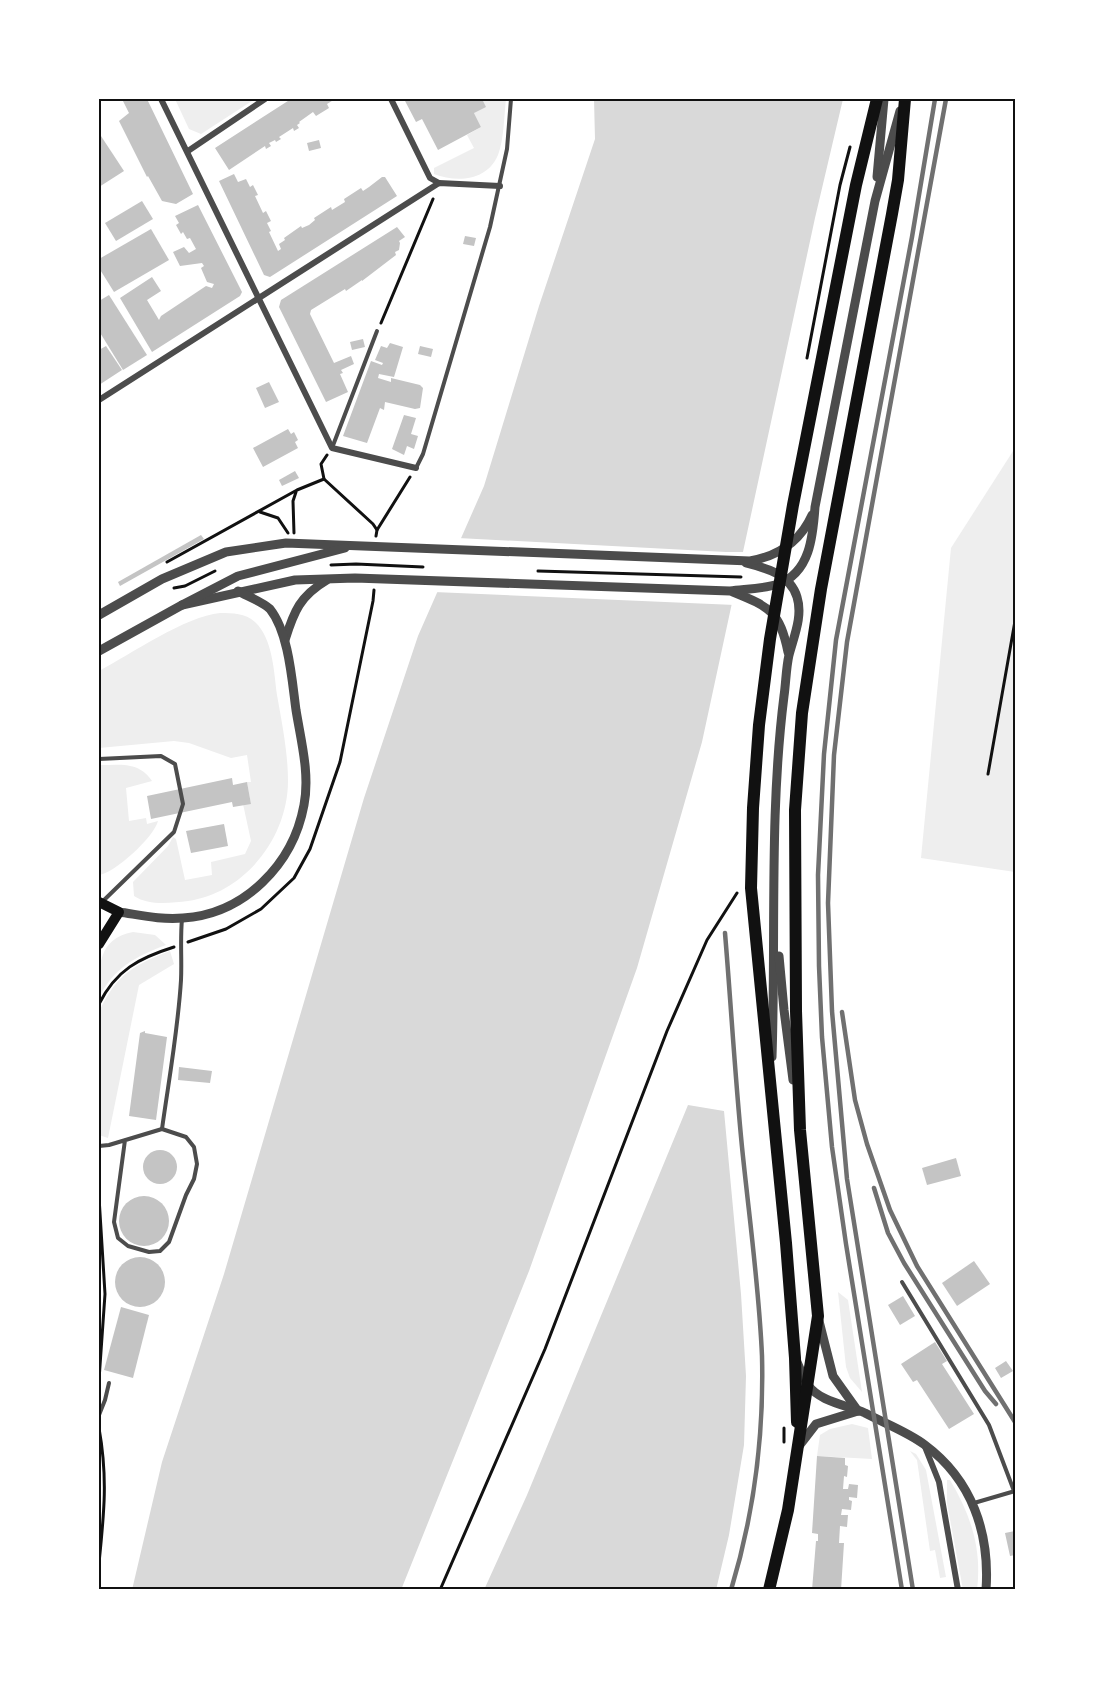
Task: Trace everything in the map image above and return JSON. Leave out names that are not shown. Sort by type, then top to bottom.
[{"type":"main road","points":[[797,1448],[795,1358],[751,888],[753,808],[759,725],[770,639],[793,506],[856,185],[878,99]]},
{"type":"main road","points":[[769,1590],[788,1510],[809,1386],[818,1316],[800,1130],[794,890],[795,810],[802,713],[821,589],[898,180],[904,99]]},
{"type":"main road","points":[[99,903],[119,912],[99,944]]},
{"type":"street","points":[[161,99],[332,448],[416,468]]},
{"type":"street","points":[[188,151],[265,99]]},
{"type":"street","points":[[391,99],[430,177],[439,183],[500,186]]},
{"type":"street","points":[[182,605],[295,580],[355,578],[730,591],[777,584],[787,579],[802,564],[810,548],[815,507],[874,201],[884,99]]},
{"type":"street","points":[[874,201],[904,99]]},
{"type":"street","points":[[99,400],[439,183]]},
{"type":"street","points":[[99,615],[162,579],[226,552],[286,543],[738,561],[762,559],[784,549],[806,527],[815,507]]},
{"type":"street","points":[[99,651],[238,576],[356,545]]},
{"type":"street","points":[[738,561],[764,568],[787,579],[799,604],[797,629],[789,656],[780,731],[774,891],[771,1087]]},
{"type":"street","points":[[285,640],[293,615],[310,591],[329,579]]},
{"type":"street","points":[[119,912],[182,918],[223,909],[270,877],[293,840],[304,804],[306,782],[285,640],[269,608],[238,591]]},
{"type":"street","points":[[730,591],[751,600],[776,616],[784,633],[789,656]]},
{"type":"street","points":[[774,891],[784,1010],[800,1130]]},
{"type":"street","points":[[818,1316],[833,1376],[858,1410]]},
{"type":"street","points":[[795,1358],[809,1386],[822,1397],[858,1410],[924,1444],[945,1461],[961,1480],[982,1528],[987,1551],[986,1590]]},
{"type":"street","points":[[797,1448],[816,1424],[858,1410]]},
{"type":"street","points":[[924,1444],[939,1482],[958,1590]]},
{"type":"lane","points":[[416,468],[423,454],[490,227],[507,149],[511,99]]},
{"type":"lane","points":[[332,448],[377,331]]},
{"type":"lane","points":[[99,759],[160,756],[175,764],[183,804],[174,832],[99,903]]},
{"type":"lane","points":[[162,1129],[175,1042],[181,978],[182,918]]},
{"type":"lane","points":[[99,1146],[162,1129],[186,1137],[194,1147],[197,1164],[194,1179],[169,1242],[160,1251],[149,1252],[128,1246],[118,1238],[114,1222],[125,1140]]},
{"type":"lane","points":[[902,1282],[989,1425],[1014,1491],[973,1503]]},
{"type":"lane","points":[[99,1415],[109,1383]]},
{"type":"path","points":[[377,331],[439,183]]},
{"type":"path","points":[[332,448],[321,465],[324,479],[373,524],[376,530],[376,542]]},
{"type":"path","points":[[376,530],[416,468]]},
{"type":"path","points":[[159,567],[297,490],[324,479]]},
{"type":"path","points":[[260,512],[278,518],[292,540],[293,501],[297,490]]},
{"type":"path","points":[[375,554],[375,566]]},
{"type":"path","points":[[324,566],[356,564],[430,567]]},
{"type":"path","points":[[171,588],[185,586],[222,567]]},
{"type":"path","points":[[536,571],[738,577]]},
{"type":"path","points":[[187,943],[226,929],[261,909],[294,878],[310,849],[340,762],[374,589]]},
{"type":"path","points":[[988,774],[1015,621]]},
{"type":"path","points":[[440,1590],[545,1348],[667,1031],[707,940],[737,892],[738,904]]},
{"type":"path","points":[[99,1004],[105,991],[118,975],[130,966],[168,949]]},
{"type":"path","points":[[99,1197],[105,1294],[99,1382]]},
{"type":"path","points":[[784,1425],[784,1447]]},
{"type":"path","points":[[99,1428],[105,1459],[106,1498],[99,1563]]},
{"type":"shaded area","points":[[175,99],[255,99],[201,134],[189,129]]},
{"type":"shaded area","points":[[482,99],[506,99],[502,142],[493,164],[479,175],[470,178],[443,177],[434,174],[434,168],[474,148],[467,135],[481,127],[474,113]]},
{"type":"shaded area","points":[[594,99],[843,99],[815,218],[702,742],[637,968],[529,1271],[401,1590],[132,1590],[162,1462],[224,1274],[364,798],[418,636],[484,486],[539,306],[595,139]]},
{"type":"shaded area","points":[[1015,448],[1015,872],[921,858],[951,548]]},
{"type":"shaded area","points":[[220,613],[239,614],[251,619],[266,637],[286,749],[288,781],[286,802],[271,841],[259,859],[228,887],[209,896],[188,901],[160,903],[146,901],[134,896],[133,882],[168,846],[173,837],[176,839],[185,880],[212,875],[211,862],[245,854],[251,841],[243,804],[251,804],[247,782],[251,782],[247,755],[231,758],[189,743],[174,741],[99,748],[99,671],[175,628]]},
{"type":"shaded area","points":[[99,765],[135,767],[147,775],[152,781],[126,788],[129,821],[146,818],[147,824],[158,821],[142,845],[114,868],[99,875]]},
{"type":"shaded area","points":[[133,932],[155,935],[166,945],[127,964],[112,978],[99,997],[100,965],[106,948],[112,941]]},
{"type":"shaded area","points":[[170,951],[174,964],[139,985],[108,1138],[99,1135],[100,1010],[113,988],[128,972]]},
{"type":"shaded area","points":[[688,1105],[724,1111],[741,1294],[746,1376],[744,1445],[729,1535],[716,1590],[484,1590],[527,1495]]},
{"type":"shaded area","points":[[838,1292],[848,1300],[862,1392],[850,1378],[846,1367]]},
{"type":"shaded area","points":[[852,1424],[868,1428],[872,1459],[817,1456],[820,1435],[830,1429]]},
{"type":"shaded area","points":[[910,1451],[916,1454],[926,1470],[946,1577],[940,1578],[935,1550],[930,1551],[917,1460]]},
{"type":"shaded area","points":[[947,1480],[950,1480],[964,1506],[973,1533],[978,1560],[977,1590],[963,1590],[947,1503]]},
{"type":"pier","points":[[458,538],[747,552],[742,573],[739,573],[738,581],[740,581],[735,605],[434,592]]},
{"type":"building","points":[[122,99],[147,99],[193,194],[176,204],[162,201],[147,177],[119,121],[129,113]]},
{"type":"building","points":[[291,99],[335,99],[327,104],[329,108],[316,116],[313,112],[299,122],[297,125],[299,128],[294,131],[293,128],[279,137],[281,139],[269,143],[271,146],[266,149],[265,146],[229,170],[215,148]]},
{"type":"building","points":[[404,99],[482,99],[486,107],[474,113],[481,127],[438,150],[422,119],[416,122]]},
{"type":"building","points":[[99,133],[124,171],[99,187]]},
{"type":"building","points":[[319,140],[321,148],[309,151],[307,143]]},
{"type":"building","points":[[234,174],[238,182],[246,179],[250,187],[253,185],[258,195],[255,196],[263,213],[266,211],[271,221],[267,223],[271,231],[269,232],[278,251],[281,249],[279,244],[285,240],[284,238],[301,226],[302,228],[309,225],[315,220],[314,218],[331,207],[332,210],[345,202],[344,199],[361,188],[363,191],[382,177],[385,177],[397,196],[270,277],[264,275],[219,181]]},
{"type":"building","points":[[142,201],[153,219],[116,241],[105,223]]},
{"type":"building","points":[[198,205],[242,292],[240,296],[152,352],[120,298],[152,277],[161,291],[147,300],[159,320],[161,316],[206,286],[212,288],[214,284],[207,282],[201,268],[204,266],[202,263],[180,266],[173,252],[184,247],[189,253],[196,249],[190,238],[187,239],[183,232],[181,234],[176,225],[179,223],[175,216]]},
{"type":"building","points":[[397,227],[405,237],[399,241],[399,250],[395,252],[396,255],[362,281],[311,310],[310,314],[334,363],[351,356],[354,364],[341,370],[343,373],[340,374],[348,392],[326,402],[279,307],[281,300]]},
{"type":"building","points":[[151,229],[169,260],[114,292],[99,268],[99,259]]},
{"type":"building","points":[[465,236],[476,238],[474,246],[463,244]]},
{"type":"building","points":[[109,295],[147,355],[123,370],[99,331],[99,301]]},
{"type":"building","points":[[363,339],[365,347],[352,350],[350,342]]},
{"type":"building","points":[[390,343],[403,347],[394,377],[379,374],[378,378],[391,382],[391,378],[420,385],[423,388],[420,408],[415,409],[385,402],[384,410],[380,408],[367,443],[343,436],[371,361],[382,365],[383,363],[375,360],[381,346],[387,348]]},
{"type":"building","points":[[106,346],[122,370],[99,385],[99,350]]},
{"type":"building","points":[[420,346],[433,349],[431,357],[418,354]]},
{"type":"building","points":[[269,382],[279,402],[265,408],[256,388]]},
{"type":"building","points":[[404,415],[416,418],[411,434],[418,436],[414,449],[407,446],[404,455],[392,449]]},
{"type":"building","points":[[288,429],[291,434],[294,432],[298,440],[295,442],[298,448],[263,467],[253,448]]},
{"type":"building","points":[[295,471],[299,478],[282,486],[279,480]]},
{"type":"building","points":[[201,535],[204,539],[120,586],[118,582]]},
{"type":"building","points":[[232,778],[233,785],[247,782],[251,804],[233,807],[232,802],[151,819],[147,796]]},
{"type":"building","points":[[224,824],[228,846],[191,853],[186,831]]},
{"type":"building","points":[[145,1031],[145,1033],[167,1037],[156,1120],[129,1116],[140,1033]]},
{"type":"building","points":[[179,1067],[212,1071],[210,1083],[178,1080]]},
{"type":"building","points":[[160,1150],[172,1155],[177,1167],[172,1179],[160,1184],[148,1179],[143,1167],[148,1155]]},
{"type":"building","points":[[956,1158],[961,1176],[927,1185],[922,1168]]},
{"type":"building","points":[[144,1196],[162,1203],[169,1221],[162,1239],[144,1246],[126,1239],[119,1221],[126,1203]]},
{"type":"building","points":[[140,1257],[158,1264],[165,1282],[158,1300],[140,1307],[122,1300],[115,1282],[122,1264]]},
{"type":"building","points":[[974,1261],[990,1284],[957,1306],[942,1283]]},
{"type":"building","points":[[903,1296],[915,1316],[900,1325],[888,1305]]},
{"type":"building","points":[[121,1307],[149,1315],[133,1378],[104,1370]]},
{"type":"building","points":[[935,1342],[947,1361],[942,1364],[974,1414],[949,1429],[917,1380],[913,1382],[901,1364]]},
{"type":"building","points":[[1006,1361],[1013,1371],[1001,1378],[995,1368]]},
{"type":"building","points":[[817,1456],[845,1458],[845,1465],[848,1466],[843,1489],[848,1489],[849,1484],[858,1485],[857,1498],[849,1497],[852,1501],[851,1510],[842,1509],[841,1515],[848,1515],[847,1527],[840,1526],[839,1543],[844,1543],[841,1590],[812,1590],[816,1541],[818,1541],[818,1534],[812,1533]]},
{"type":"building","points":[[1015,1531],[1015,1555],[1010,1556],[1005,1533]]},
{"type":"railway","points":[[902,1590],[832,1147],[822,1037],[818,875],[824,754],[836,640],[912,237],[935,99]]},
{"type":"railway","points":[[913,1590],[847,1179],[832,1011],[828,903],[834,755],[847,642],[946,99]]},
{"type":"railway","points":[[725,933],[762,1356],[761,1415],[756,1474],[746,1532],[731,1590]]},
{"type":"railway","points":[[842,1012],[855,1100],[867,1144],[890,1210],[917,1266],[1015,1422]]},
{"type":"railway","points":[[874,1188],[888,1233],[904,1263],[985,1391],[996,1404]]}]
